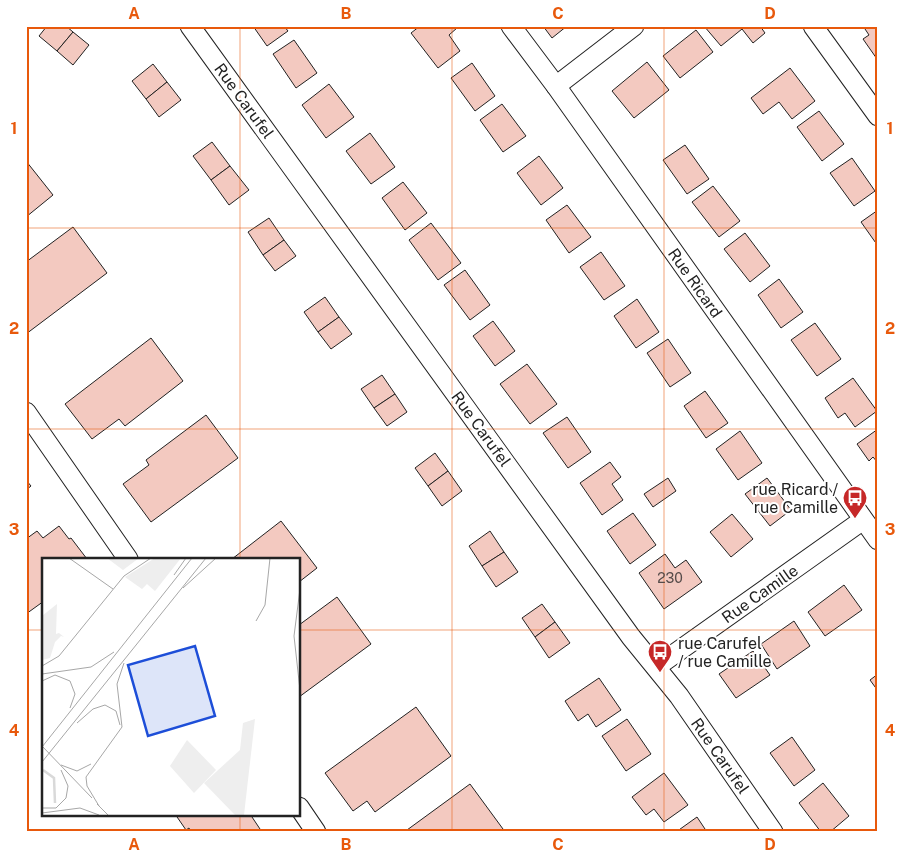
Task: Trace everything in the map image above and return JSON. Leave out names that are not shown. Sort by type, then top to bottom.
[{"type":"street","name":"Rue Carufel","points":[[190,26],[625,629],[679,696],[773,832]]},
{"type":"street","name":"Rue Ricard","points":[[511,26],[556,86],[878,540]]},
{"type":"street","points":[[556,86],[634,26]]},
{"type":"street","points":[[813,26],[878,116]]},
{"type":"street","points":[[26,412],[127,558]]},
{"type":"street","name":"Rue Camille","points":[[656,667],[863,520]]},
{"type":"street","points":[[300,808],[316,832]]},
{"type":"building","points":[[47,26],[66,26],[73,32],[57,51],[39,36]]},
{"type":"building","points":[[253,26],[284,26],[288,31],[267,46]]},
{"type":"building","points":[[420,26],[456,26],[457,28],[449,35],[460,51],[438,68],[411,33]]},
{"type":"building","points":[[543,26],[567,26],[552,38]]},
{"type":"building","points":[[704,26],[760,26],[765,33],[753,43],[742,29],[721,46]]},
{"type":"building","points":[[863,26],[878,26],[877,59],[863,39],[869,35]]},
{"type":"building","points":[[696,30],[713,52],[680,78],[663,56]]},
{"type":"building","points":[[73,32],[89,45],[73,65],[57,51]]},
{"type":"building","points":[[294,40],[317,73],[296,88],[273,54]]},
{"type":"building","points":[[647,62],[669,90],[634,118],[612,91]]},
{"type":"building","points":[[472,63],[495,96],[475,111],[451,78]]},
{"type":"building","points":[[153,64],[167,82],[146,99],[132,81]]},
{"type":"building","points":[[790,68],[815,101],[792,119],[779,102],[763,114],[751,98]]},
{"type":"building","points":[[167,82],[181,100],[159,117],[146,99]]},
{"type":"building","points":[[329,84],[354,117],[326,138],[302,105]]},
{"type":"building","points":[[502,104],[526,136],[503,152],[480,120]]},
{"type":"building","points":[[819,111],[844,144],[822,161],[797,127]]},
{"type":"building","points":[[370,133],[395,167],[371,184],[346,151]]},
{"type":"building","points":[[212,142],[230,166],[211,180],[193,156]]},
{"type":"building","points":[[685,145],[709,179],[687,194],[663,160]]},
{"type":"building","points":[[539,156],[563,188],[541,205],[517,173]]},
{"type":"building","points":[[852,158],[875,191],[854,206],[830,173]]},
{"type":"building","points":[[26,161],[53,195],[26,217]]},
{"type":"building","points":[[230,166],[249,190],[229,205],[211,180]]},
{"type":"building","points":[[403,182],[427,213],[405,230],[382,198]]},
{"type":"building","points":[[713,186],[740,221],[719,237],[692,202]]},
{"type":"building","points":[[567,205],[591,237],[569,253],[546,220]]},
{"type":"building","points":[[878,210],[878,246],[861,222]]},
{"type":"building","points":[[269,218],[284,240],[263,255],[248,232]]},
{"type":"building","points":[[431,223],[461,263],[438,280],[409,240]]},
{"type":"building","points":[[73,227],[107,273],[26,334],[26,262]]},
{"type":"building","points":[[745,233],[770,266],[750,282],[724,249]]},
{"type":"building","points":[[284,240],[296,256],[275,271],[263,255]]},
{"type":"building","points":[[601,252],[625,286],[604,300],[580,267]]},
{"type":"building","points":[[465,270],[490,305],[470,320],[444,285]]},
{"type":"building","points":[[779,279],[803,312],[781,328],[758,295]]},
{"type":"building","points":[[325,297],[339,317],[318,332],[304,312]]},
{"type":"building","points":[[637,299],[659,332],[636,348],[614,316]]},
{"type":"building","points":[[339,317],[352,334],[331,349],[318,332]]},
{"type":"building","points":[[493,321],[515,351],[495,366],[473,336]]},
{"type":"building","points":[[815,323],[841,359],[817,376],[791,340]]},
{"type":"building","points":[[151,338],[183,381],[125,426],[119,419],[92,439],[65,404]]},
{"type":"building","points":[[668,339],[691,373],[670,387],[647,353]]},
{"type":"building","points":[[527,364],[557,404],[530,424],[500,384]]},
{"type":"building","points":[[382,375],[395,394],[374,408],[361,389]]},
{"type":"building","points":[[853,378],[877,411],[855,427],[845,413],[838,418],[825,398]]},
{"type":"building","points":[[705,391],[728,423],[706,438],[684,406]]},
{"type":"building","points":[[395,394],[407,412],[387,426],[374,408]]},
{"type":"building","points":[[206,415],[238,458],[151,522],[123,484],[149,465],[146,460]]},
{"type":"building","points":[[567,417],[591,452],[568,468],[543,433]]},
{"type":"building","points":[[878,429],[878,463],[873,457],[869,461],[857,444]]},
{"type":"building","points":[[740,431],[762,463],[738,480],[716,449]]},
{"type":"building","points":[[435,453],[448,471],[428,486],[415,468]]},
{"type":"building","points":[[610,462],[621,477],[612,484],[623,500],[602,515],[580,483]]},
{"type":"building","points":[[448,471],[462,491],[442,506],[428,486]]},
{"type":"building","points":[[668,478],[676,491],[653,507],[644,494]]},
{"type":"building","points":[[767,478],[791,510],[770,526],[745,494]]},
{"type":"building","points":[[26,480],[31,486],[26,490]]},
{"type":"building","points":[[633,513],[656,545],[630,564],[607,531]]},
{"type":"building","points":[[732,514],[753,539],[731,557],[710,532]]},
{"type":"building","points":[[281,521],[317,568],[300,581],[300,558],[233,558]]},
{"type":"building","points":[[59,526],[86,558],[42,558],[42,602],[26,614],[26,539],[37,531],[43,538]]},
{"type":"building","points":[[490,531],[504,552],[482,566],[469,546]]},
{"type":"building","points":[[504,552],[518,572],[496,587],[482,566]]},
{"type":"building","points":[[665,554],[675,568],[686,560],[702,582],[664,609],[639,573]]},
{"type":"building","points":[[844,585],[862,610],[825,636],[808,612]]},
{"type":"building","points":[[337,597],[371,644],[300,696],[300,624]]},
{"type":"building","points":[[542,604],[555,622],[535,637],[522,618]]},
{"type":"building","points":[[794,621],[810,646],[777,669],[761,644]]},
{"type":"building","points":[[555,622],[570,643],[549,658],[535,637]]},
{"type":"building","points":[[753,651],[770,675],[736,698],[719,674]]},
{"type":"building","points":[[878,674],[878,691],[870,680]]},
{"type":"building","points":[[599,678],[621,710],[596,727],[588,714],[578,721],[565,701]]},
{"type":"building","points":[[416,707],[451,756],[375,812],[367,801],[353,811],[325,773]]},
{"type":"building","points":[[627,719],[651,754],[626,771],[602,736]]},
{"type":"building","points":[[792,737],[815,770],[794,786],[770,753]]},
{"type":"building","points":[[664,773],[688,805],[664,822],[654,809],[646,815],[632,797]]},
{"type":"building","points":[[823,783],[849,816],[830,832],[821,832],[799,803]]},
{"type":"building","points":[[470,784],[503,829],[500,832],[408,832],[407,830]]},
{"type":"building","points":[[176,816],[251,816],[262,832],[191,832],[189,828],[186,830]]},
{"type":"building","points":[[697,817],[707,832],[676,832]]},
{"type":"place","name":"rue Ricard / rue Camille","points":[[855,519]]},
{"type":"place","name":"rue Carufel / rue Camille","points":[[660,673]]}]
